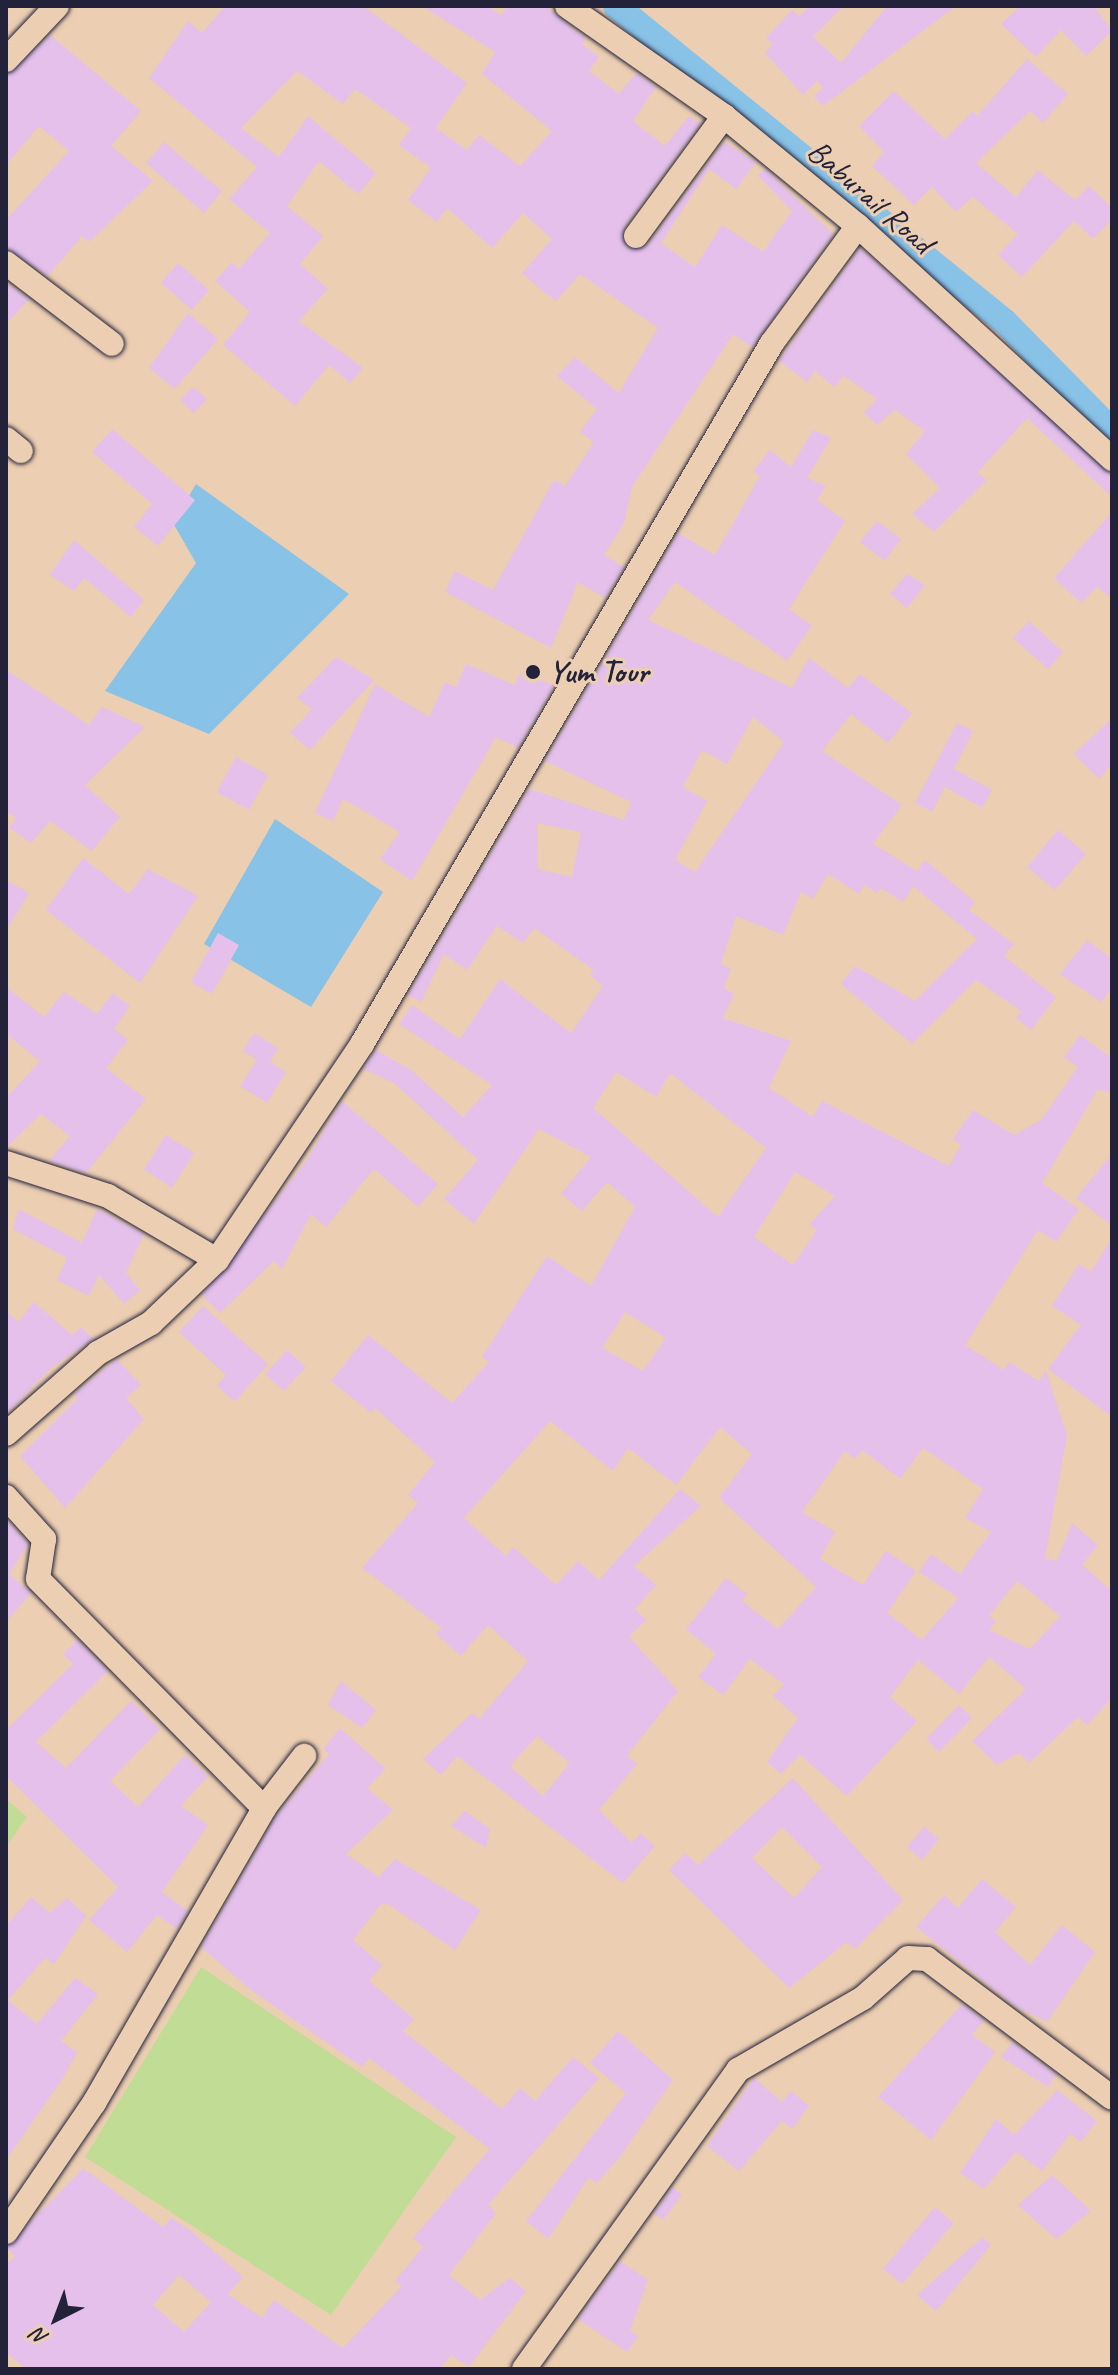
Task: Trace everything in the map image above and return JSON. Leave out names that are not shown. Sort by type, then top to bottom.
[{"type":"street","points":[[6,60],[57,6]]},
{"type":"street","name":"Baburail Road","points":[[567,6],[724,116],[858,226],[1112,459]]},
{"type":"street","points":[[636,236],[724,116]]},
{"type":"street","points":[[6,1434],[98,1353],[151,1323],[217,1260],[362,1044],[772,343],[858,226]]},
{"type":"street","points":[[6,263],[112,344]]},
{"type":"street","points":[[6,1163],[108,1196],[217,1260]]},
{"type":"street","points":[[6,1497],[44,1539],[38,1579],[264,1808]]},
{"type":"street","points":[[6,2232],[94,2103],[264,1808],[304,1756]]},
{"type":"street","points":[[524,2369],[738,2070],[863,1998],[908,1958],[927,1959],[1112,2098]]},
{"type":"green space","points":[[6,1799],[27,1817],[6,1847]]},
{"type":"green space","points":[[201,1967],[456,2137],[331,2315],[85,2157]]},
{"type":"water","points":[[196,484],[349,594],[209,734],[105,691],[196,563],[173,523]]},
{"type":"water","points":[[275,819],[383,892],[311,1007],[204,944]]},
{"type":"building","points":[[225,6],[363,6],[467,83],[436,128],[467,150],[479,135],[520,166],[552,131],[482,74],[495,52],[422,6],[487,6],[501,15],[508,6],[545,6],[586,39],[582,44],[599,57],[589,71],[619,94],[636,73],[656,87],[633,121],[665,146],[689,116],[700,124],[624,227],[627,248],[648,245],[724,142],[756,162],[736,189],[709,169],[661,243],[695,267],[722,225],[763,252],[792,211],[758,176],[765,169],[833,234],[752,347],[733,334],[632,487],[624,523],[604,555],[624,567],[605,598],[578,582],[551,648],[445,592],[455,571],[493,590],[554,480],[565,486],[594,442],[580,432],[597,409],[557,376],[575,357],[619,393],[658,328],[580,274],[556,301],[541,290],[522,273],[552,239],[523,213],[492,248],[447,208],[437,222],[408,200],[431,168],[399,145],[411,128],[355,89],[343,104],[297,71],[241,128],[279,157],[308,116],[376,173],[358,194],[319,161],[287,206],[323,236],[300,264],[328,289],[299,321],[363,368],[350,383],[329,365],[295,406],[223,345],[250,312],[215,281],[232,262],[239,269],[270,233],[229,199],[257,167],[149,78],[188,21],[202,33]]},
{"type":"building","points":[[810,6],[843,6],[813,37],[841,63],[887,6],[956,6],[823,106],[814,97],[823,87],[817,81],[803,95],[765,53],[773,44],[766,38],[792,10],[799,16]]},
{"type":"building","points":[[1020,6],[1094,6],[1112,31],[1086,56],[1061,30],[1036,57],[1001,24]]},
{"type":"building","points":[[50,35],[141,111],[111,146],[153,181],[89,242],[82,236],[48,276],[6,248],[6,220],[69,151],[39,126],[6,165],[6,75]]},
{"type":"building","points":[[1027,59],[1068,94],[1043,123],[1030,111],[976,163],[1016,197],[1038,170],[1075,200],[1089,186],[1112,208],[1112,219],[1093,239],[1074,221],[1022,277],[998,255],[1018,234],[973,197],[956,212],[932,187],[914,205],[872,166],[884,152],[859,126],[894,91],[945,139],[973,111],[977,116]]},
{"type":"building","points":[[164,142],[222,191],[204,213],[146,163]]},
{"type":"building","points":[[860,248],[1112,474],[1112,497],[1027,418],[977,473],[987,480],[934,532],[912,514],[940,488],[906,454],[925,431],[895,410],[877,425],[864,413],[877,399],[844,376],[834,387],[815,371],[807,382],[779,361]]},
{"type":"building","points":[[178,263],[209,290],[192,310],[161,283]]},
{"type":"building","points":[[6,283],[29,299],[6,324]]},
{"type":"building","points":[[188,313],[218,339],[175,389],[149,368]]},
{"type":"building","points":[[193,387],[207,399],[194,413],[180,400]]},
{"type":"building","points":[[112,429],[195,500],[158,546],[134,527],[152,504],[92,452]]},
{"type":"building","points":[[813,430],[831,438],[807,478],[826,486],[817,500],[845,521],[789,609],[812,626],[787,661],[675,582],[648,620],[792,688],[809,658],[848,688],[860,674],[912,713],[888,743],[851,714],[822,751],[902,805],[873,844],[917,871],[925,860],[975,902],[969,910],[1014,944],[1004,956],[1056,997],[1031,1030],[1016,1018],[1021,1011],[976,980],[912,1044],[841,984],[855,966],[915,1001],[977,939],[913,886],[903,902],[880,888],[877,893],[864,885],[859,894],[828,874],[813,899],[801,892],[783,935],[736,916],[721,964],[731,968],[724,988],[734,994],[723,1018],[791,1041],[769,1088],[813,1117],[822,1101],[949,1166],[961,1145],[953,1139],[973,1110],[1014,1135],[1041,1120],[1078,1067],[1064,1057],[1080,1035],[1112,1058],[1112,1093],[1098,1089],[1042,1183],[1079,1209],[1056,1242],[1038,1230],[965,1345],[1004,1370],[1009,1362],[1039,1381],[1046,1371],[1067,1435],[1045,1558],[1057,1561],[1072,1523],[1098,1545],[1082,1565],[1112,1591],[1112,1698],[1087,1725],[1078,1717],[1029,1763],[1019,1753],[997,1765],[972,1741],[1026,1689],[989,1657],[959,1694],[918,1660],[890,1697],[917,1721],[847,1796],[800,1755],[781,1774],[767,1762],[798,1718],[773,1696],[784,1684],[750,1659],[723,1695],[698,1677],[716,1654],[686,1629],[726,1578],[747,1594],[742,1601],[778,1629],[816,1587],[719,1498],[752,1454],[720,1427],[676,1485],[628,1448],[613,1471],[550,1421],[464,1518],[506,1556],[513,1547],[556,1585],[578,1561],[599,1580],[680,1489],[701,1506],[634,1566],[656,1585],[635,1609],[646,1620],[629,1637],[678,1691],[627,1756],[637,1764],[599,1810],[632,1843],[640,1833],[655,1846],[623,1883],[457,1756],[441,1775],[423,1759],[472,1713],[479,1719],[528,1661],[488,1625],[461,1656],[436,1634],[442,1628],[362,1568],[418,1503],[408,1495],[435,1462],[375,1408],[371,1413],[331,1381],[368,1335],[452,1403],[489,1362],[482,1357],[547,1256],[591,1286],[635,1207],[607,1182],[582,1211],[561,1194],[591,1157],[539,1129],[474,1224],[444,1199],[478,1160],[394,1083],[363,1069],[376,1050],[411,1070],[463,1117],[492,1085],[399,1024],[412,1005],[460,1039],[500,979],[571,1033],[603,986],[590,975],[594,970],[534,928],[523,943],[497,926],[467,970],[444,954],[421,1002],[408,995],[529,789],[624,820],[631,802],[545,761],[678,533],[715,555],[760,476],[753,471],[770,450],[791,467]],"holes":[[[753,717],[784,742],[695,872],[675,860],[707,801],[683,787],[702,750],[727,764]],[[537,823],[581,832],[572,877],[538,869]],[[616,1072],[656,1097],[670,1073],[766,1148],[718,1217],[593,1108]],[[795,1172],[835,1196],[809,1225],[817,1230],[793,1265],[754,1237]],[[625,1312],[666,1338],[643,1371],[602,1348]],[[923,1448],[983,1489],[965,1518],[991,1532],[960,1574],[931,1554],[919,1572],[958,1598],[922,1640],[887,1613],[916,1571],[886,1551],[863,1585],[820,1559],[835,1532],[802,1512],[845,1451],[855,1459],[862,1450],[900,1479]],[[1017,1581],[1060,1616],[1030,1649],[989,1630],[996,1621],[989,1616]],[[537,1736],[570,1763],[543,1796],[510,1766]]]},
{"type":"building","points":[[1112,512],[1112,598],[1097,587],[1081,603],[1054,578]]},
{"type":"building","points":[[877,521],[901,539],[885,561],[860,542]]},
{"type":"building","points":[[74,540],[144,600],[131,617],[84,578],[74,591],[50,575]]},
{"type":"building","points":[[907,574],[925,585],[907,608],[890,594]]},
{"type":"building","points":[[1029,621],[1063,652],[1048,669],[1013,638]]},
{"type":"building","points":[[336,657],[374,680],[310,750],[290,733],[312,709],[297,698]]},
{"type":"building","points":[[466,664],[514,685],[522,671],[554,686],[518,748],[496,737],[412,881],[380,859],[400,832],[343,799],[333,821],[315,813],[375,684],[429,717],[445,682],[456,687]]},
{"type":"building","points":[[6,670],[89,725],[102,707],[145,727],[85,785],[120,817],[92,851],[50,821],[31,843],[9,828],[16,818],[6,811]]},
{"type":"building","points":[[1112,718],[1112,763],[1099,779],[1074,754]]},
{"type":"building","points":[[957,723],[973,731],[954,769],[992,790],[982,808],[945,787],[932,812],[915,803]]},
{"type":"building","points":[[236,757],[268,775],[249,810],[217,792]]},
{"type":"building","points":[[1058,830],[1086,854],[1055,890],[1027,867]]},
{"type":"building","points":[[83,858],[129,894],[148,869],[198,896],[140,983],[46,910]]},
{"type":"building","points":[[6,880],[29,893],[6,931]]},
{"type":"building","points":[[218,933],[239,945],[212,994],[191,982]]},
{"type":"building","points":[[1087,940],[1112,959],[1112,988],[1101,1002],[1060,974]]},
{"type":"building","points":[[6,987],[44,1017],[64,992],[97,1014],[113,993],[130,1006],[114,1029],[128,1040],[106,1068],[146,1099],[86,1173],[49,1161],[70,1136],[41,1114],[6,1148],[6,1098],[40,1061],[6,1034]]},
{"type":"building","points":[[254,1033],[278,1048],[270,1062],[286,1072],[267,1103],[240,1086],[257,1060],[243,1051]]},
{"type":"building","points":[[342,1101],[438,1184],[418,1207],[374,1169],[326,1227],[311,1214],[282,1269],[274,1261],[220,1313],[202,1295],[305,1163]]},
{"type":"building","points":[[166,1135],[194,1153],[172,1188],[144,1169]]},
{"type":"building","points":[[1112,1154],[1112,1226],[1076,1198]]},
{"type":"building","points":[[19,1209],[82,1243],[97,1209],[144,1234],[126,1273],[140,1290],[124,1304],[99,1275],[89,1296],[57,1280],[67,1258],[13,1229]]},
{"type":"building","points":[[1112,1238],[1112,1417],[1048,1369],[1081,1325],[1052,1306],[1079,1264],[1091,1272]]},
{"type":"building","points":[[34,1302],[72,1335],[81,1327],[93,1339],[52,1367],[6,1414],[6,1311],[18,1322]]},
{"type":"building","points":[[203,1306],[268,1364],[235,1402],[217,1386],[226,1375],[179,1332]]},
{"type":"building","points":[[287,1350],[306,1367],[284,1391],[265,1374]]},
{"type":"building","points":[[117,1359],[141,1385],[126,1398],[144,1419],[65,1508],[20,1456],[78,1398],[74,1394]]},
{"type":"building","points":[[6,1519],[28,1544],[9,1574],[31,1593],[6,1622]]},
{"type":"building","points":[[77,1640],[108,1671],[36,1742],[66,1768],[131,1701],[160,1729],[110,1781],[138,1807],[185,1755],[208,1776],[181,1806],[208,1825],[162,1892],[188,1911],[177,1929],[157,1915],[127,1952],[89,1920],[118,1887],[6,1776],[6,1730],[73,1664],[63,1654]]},
{"type":"building","points":[[341,1681],[376,1710],[362,1728],[328,1705]]},
{"type":"building","points":[[959,1705],[972,1718],[939,1752],[926,1739]]},
{"type":"building","points":[[340,1728],[386,1769],[367,1788],[393,1810],[346,1854],[379,1877],[395,1859],[481,1910],[455,1950],[388,1904],[380,1905],[353,1940],[382,1965],[369,1981],[414,2019],[403,2031],[502,2109],[520,2088],[535,2101],[573,2057],[599,2078],[488,2205],[496,2213],[449,2275],[480,2300],[510,2278],[526,2291],[469,2367],[451,2355],[440,2369],[26,2369],[6,2352],[6,2265],[15,2256],[6,2247],[83,2168],[163,2227],[171,2218],[191,2231],[243,2277],[228,2294],[262,2318],[274,2300],[343,2348],[402,2286],[395,2281],[423,2247],[413,2238],[490,2149],[369,2058],[362,2067],[251,1990],[201,1947],[276,1816],[329,1754],[323,1749]],"holes":[[[179,2275],[211,2302],[184,2332],[153,2305]]]},
{"type":"building","points":[[793,1778],[903,1900],[855,1949],[847,1942],[789,1988],[669,1870],[685,1853],[698,1865]],"holes":[[[782,1827],[822,1867],[794,1898],[752,1858]]]},
{"type":"building","points":[[465,1811],[490,1829],[486,1848],[451,1826]]},
{"type":"building","points":[[924,1827],[939,1839],[922,1860],[907,1847]]},
{"type":"building","points":[[982,1879],[1016,1907],[995,1932],[1030,1965],[1062,1925],[1095,1952],[1047,2022],[1015,2006],[916,1927],[944,1895],[958,1908]]},
{"type":"building","points":[[31,1897],[50,1913],[67,1898],[86,1916],[54,1964],[45,1958],[8,2000],[37,2024],[75,1978],[98,1994],[61,2041],[77,2052],[63,2078],[6,2160],[6,1926]]},
{"type":"building","points":[[962,2004],[984,2020],[972,2035],[995,2052],[931,2140],[878,2097]]},
{"type":"building","points":[[618,2031],[673,2080],[620,2157],[596,2184],[589,2177],[548,2239],[526,2221],[626,2093],[590,2063]]},
{"type":"building","points":[[1013,2042],[1056,2075],[1048,2087],[1001,2057]]},
{"type":"building","points":[[754,2078],[782,2102],[791,2091],[809,2106],[792,2129],[782,2121],[739,2171],[707,2146]]},
{"type":"building","points":[[1057,2090],[1097,2121],[1081,2142],[1070,2134],[1042,2171],[1016,2152],[984,2189],[960,2173],[996,2119],[1014,2135]]},
{"type":"building","points":[[1052,2175],[1091,2211],[1056,2239],[1018,2205]]},
{"type":"building","points":[[673,2187],[682,2195],[663,2220],[654,2213]]},
{"type":"building","points":[[935,2207],[954,2223],[902,2284],[883,2269]]},
{"type":"building","points":[[983,2237],[991,2245],[936,2311],[917,2295]]},
{"type":"building","points":[[620,2261],[648,2280],[630,2331],[638,2336],[627,2352],[578,2319]]},
{"type":"waterway","points":[[616,6],[1005,322],[1112,431]]},
{"type":"place","name":"Yum Tour","points":[[533,672]]}]
